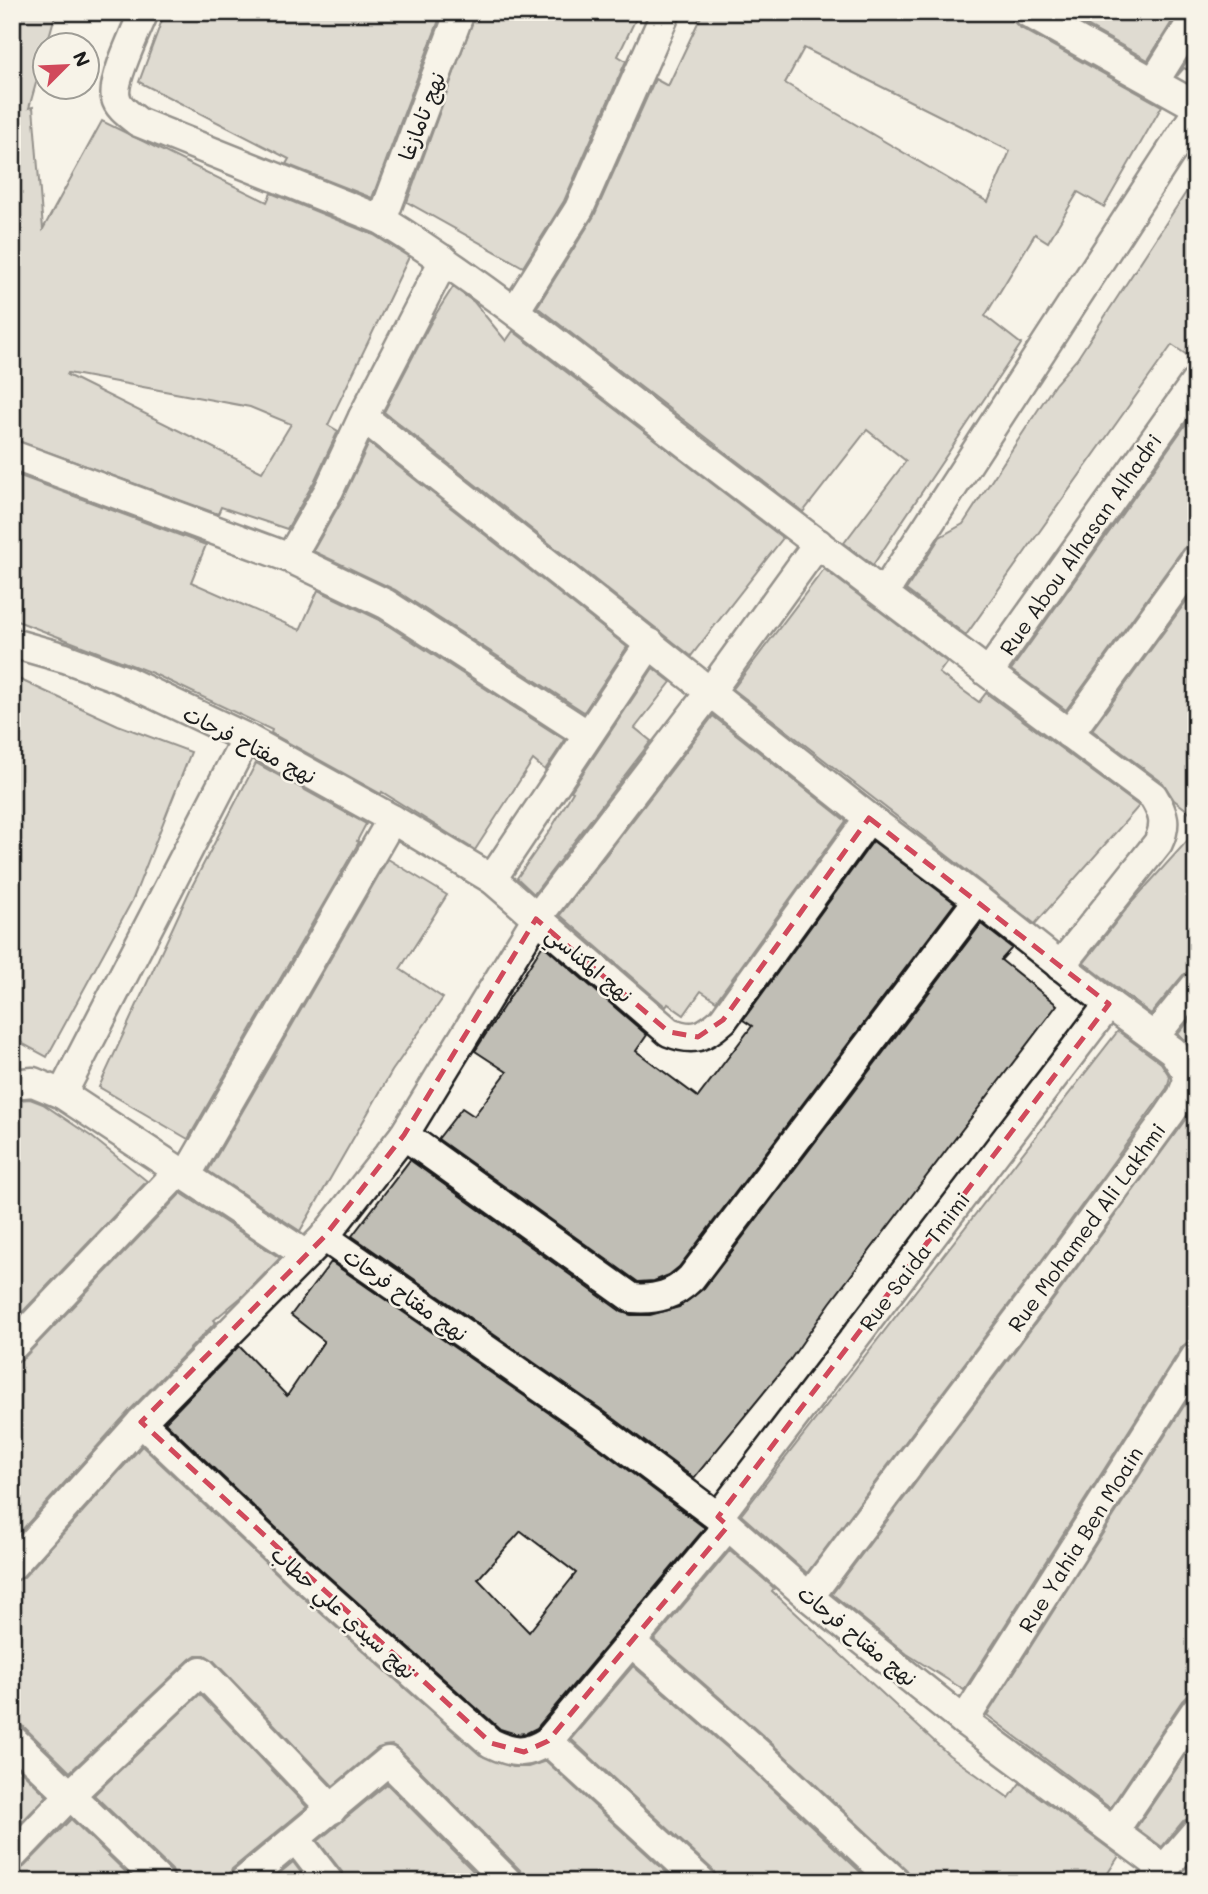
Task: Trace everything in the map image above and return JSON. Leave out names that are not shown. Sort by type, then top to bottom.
[{"type":"street","points":[[144,12],[116,83],[116,98],[125,111],[138,122],[382,220],[444,260],[515,311],[1153,796],[1165,820],[1164,832],[1158,843],[1060,966]]},
{"type":"street","name":"نهج تامازغا","points":[[382,220],[460,12]]},
{"type":"street","points":[[515,311],[579,209],[666,12]]},
{"type":"street","points":[[1027,12],[1196,106]]},
{"type":"street","points":[[1154,82],[1196,15]]},
{"type":"street","points":[[884,593],[1196,113]]},
{"type":"street","points":[[290,558],[329,490],[363,417],[444,260]]},
{"type":"street","name":"Rue Abou Alhasan Alhadri","points":[[989,672],[1196,381]]},
{"type":"street","name":"Rue Mohamed Ali Lakhmi","points":[[363,417],[869,818],[1173,1051],[1186,1071],[1188,1081],[1182,1096],[1052,1275],[809,1597]]},
{"type":"street","points":[[12,455],[290,558],[386,604],[588,735]]},
{"type":"street","name":"نهج المكناسي","points":[[818,543],[710,692],[536,919],[669,1032],[685,1038],[698,1037],[723,1020],[869,818]]},
{"type":"street","points":[[1069,734],[1196,559]]},
{"type":"street","name":"نهج مفتاح فرحات","points":[[12,643],[65,658],[124,680],[246,738],[392,819],[492,879],[536,919],[404,1135],[315,1246],[595,1425],[723,1522],[809,1597],[964,1721],[1114,1831],[1158,1875],[1196,1832]]},
{"type":"street","points":[[492,879],[650,643]]},
{"type":"street","points":[[62,1094],[246,738]]},
{"type":"street","points":[[12,1347],[182,1174],[392,819]]},
{"type":"street","points":[[404,1135],[632,1298],[657,1298],[671,1294],[691,1278],[978,900]]},
{"type":"street","points":[[1154,1037],[1196,985]]},
{"type":"street","name":"Rue Saida Tmimi","points":[[723,1522],[1109,1004]]},
{"type":"street","points":[[12,1084],[33,1082],[62,1094],[182,1174],[315,1246],[141,1422],[12,1566]]},
{"type":"street","name":"Rue Yahia Ben Moain","points":[[964,1721],[1196,1356]]},
{"type":"street","name":"نهج سيدي علي حطاب","points":[[141,1422],[299,1572],[491,1743],[509,1752],[524,1752],[548,1741]]},
{"type":"street","points":[[702,1882],[548,1741],[631,1642],[723,1522]]},
{"type":"street","points":[[631,1642],[757,1752],[896,1882]]},
{"type":"street","points":[[12,1856],[71,1794],[201,1671],[332,1809]]},
{"type":"street","points":[[1114,1831],[1196,1710]]},
{"type":"street","points":[[12,1739],[160,1882]]},
{"type":"street","points":[[243,1882],[388,1761],[508,1882]]},
{"type":"street","points":[[296,1839],[329,1882]]},
{"type":"highlighted area","points":[[869,818],[1109,1004],[718,1517],[728,1526],[548,1741],[524,1752],[491,1743],[141,1422],[324,1237],[404,1135],[536,919],[669,1032],[698,1037],[723,1020]]},
{"type":"building","points":[[12,12],[56,12],[50,32],[32,32],[32,97],[29,108],[33,107],[43,229],[102,121],[267,202],[271,193],[374,235],[409,257],[328,425],[338,431],[314,482],[287,529],[221,507],[218,514],[12,439]],"holes":[[[68,373],[250,407],[291,424],[262,472],[67,375]]]},
{"type":"building","points":[[165,12],[442,12],[372,198],[286,164],[289,159],[139,82]]},
{"type":"building","points":[[476,12],[639,12],[618,56],[626,61],[564,201],[523,267],[407,202]]},
{"type":"building","points":[[703,12],[1010,12],[1012,20],[1019,27],[1162,106],[1104,207],[1078,192],[1048,242],[1035,234],[985,316],[1021,344],[873,565],[844,543],[906,461],[867,430],[803,512],[537,307],[594,216],[655,79],[668,86]],"holes":[[[804,48],[1010,151],[988,202],[785,83]]]},
{"type":"building","points":[[1062,12],[1178,12],[1148,60]]},
{"type":"building","points":[[1196,47],[1196,74],[1184,68],[1177,76]]},
{"type":"building","points":[[1196,177],[1196,361],[1172,345],[966,635],[906,590],[940,537],[963,524],[1055,384],[1077,359]]},
{"type":"building","points":[[453,287],[474,302],[506,341],[513,331],[783,538],[691,656],[384,412],[432,320]]},
{"type":"building","points":[[1196,410],[1196,543],[1183,549],[1066,710],[1011,670]]},
{"type":"building","points":[[369,443],[627,647],[584,712],[395,590],[313,551],[343,498]]},
{"type":"building","points":[[12,473],[206,545],[191,582],[300,630],[318,590],[378,619],[565,740],[545,770],[533,760],[475,850],[382,792],[381,794],[271,733],[272,730],[152,673],[12,619]]},
{"type":"building","points":[[824,569],[947,662],[939,673],[979,702],[986,693],[1139,806],[1035,924],[733,689]]},
{"type":"building","points":[[1196,588],[1196,817],[1174,800],[1163,783],[1092,730]]},
{"type":"building","points":[[653,668],[671,682],[635,728],[651,741],[534,894],[517,878]]},
{"type":"building","points":[[12,676],[118,725],[191,752],[133,899],[47,1057],[12,1038]]},
{"type":"building","points":[[713,716],[846,821],[716,1001],[701,991],[684,1015],[668,1004],[666,1007],[560,915]]},
{"type":"building","points":[[256,763],[366,824],[357,841],[359,842],[188,1139],[99,1087],[190,890]]},
{"type":"building","points":[[1196,831],[1196,969],[1183,975],[1151,1014],[1084,963],[1132,902]]},
{"type":"building","points":[[873,841],[955,903],[679,1267],[669,1275],[654,1281],[638,1282],[438,1139],[462,1108],[474,1116],[507,1072],[475,1051],[543,945],[647,1035],[636,1051],[698,1097],[752,1026],[743,1020]]},
{"type":"building","points":[[388,859],[447,895],[400,969],[443,998],[392,1071],[300,1231],[208,1171]]},
{"type":"building","points":[[981,924],[1012,948],[1001,960],[1057,1005],[830,1303],[788,1363],[694,1478],[605,1412],[352,1236],[410,1160],[622,1312],[650,1315],[679,1307],[704,1288]]},
{"type":"building","points":[[1196,1012],[1196,1055],[1178,1034]]},
{"type":"building","points":[[1118,1031],[1161,1063],[1170,1077],[1167,1088],[1039,1264],[807,1573],[741,1515]]},
{"type":"building","points":[[30,1099],[43,1104],[92,1137],[147,1181],[12,1323],[12,1108],[18,1100]]},
{"type":"building","points":[[1196,1105],[1196,1340],[1182,1347],[964,1690],[907,1654],[832,1594]]},
{"type":"building","points":[[181,1193],[280,1258],[244,1295],[214,1320],[216,1322],[129,1411],[12,1541],[12,1363],[24,1358]]},
{"type":"building","points":[[331,1262],[585,1438],[705,1528],[537,1728],[516,1734],[500,1729],[310,1560],[165,1422],[239,1346],[287,1396],[324,1341],[291,1315]],"holes":[[[521,1531],[576,1573],[529,1632],[478,1579]]]},
{"type":"building","points":[[1196,1387],[1196,1694],[1188,1695],[1182,1701],[1110,1808],[987,1715]]},
{"type":"building","points":[[142,1446],[288,1584],[480,1755],[512,1767],[528,1767],[546,1761],[677,1882],[524,1882],[520,1870],[399,1749],[392,1745],[378,1748],[333,1786],[213,1660],[205,1655],[196,1655],[190,1659],[70,1772],[24,1727],[12,1723],[12,1582],[24,1577]]},
{"type":"building","points":[[730,1550],[774,1588],[772,1591],[949,1755],[1009,1798],[1020,1783],[1119,1856],[1102,1882],[912,1882],[907,1870],[768,1740],[654,1640]]},
{"type":"building","points":[[633,1666],[746,1764],[871,1882],[718,1882],[713,1870],[571,1739]]},
{"type":"building","points":[[200,1694],[307,1807],[232,1869],[227,1882],[176,1882],[172,1870],[94,1795]]},
{"type":"building","points":[[1196,1740],[1196,1816],[1183,1821],[1162,1847],[1136,1828]]},
{"type":"building","points":[[12,1762],[47,1796],[12,1832]]},
{"type":"building","points":[[387,1784],[484,1882],[345,1882],[342,1872],[318,1841]]},
{"type":"building","points":[[71,1819],[136,1882],[12,1882],[12,1872],[24,1867]]},
{"type":"building","points":[[293,1862],[308,1882],[269,1882]]}]
